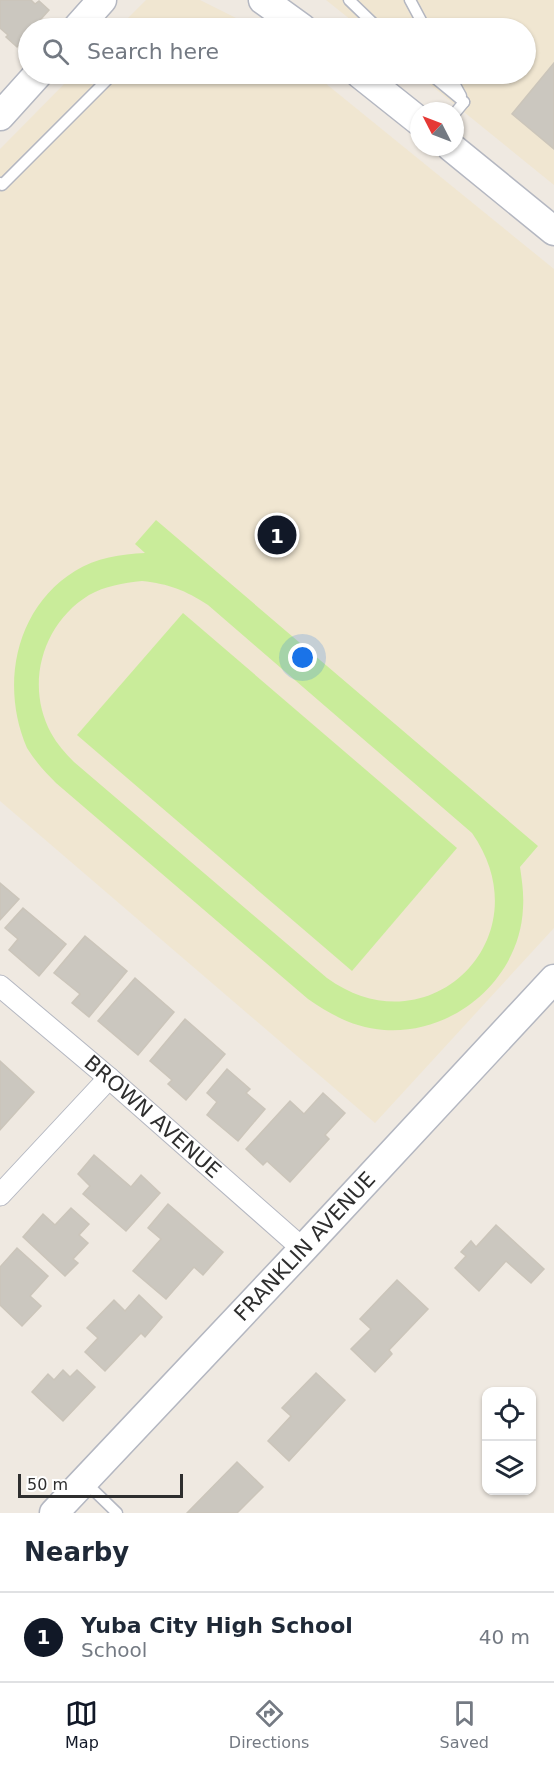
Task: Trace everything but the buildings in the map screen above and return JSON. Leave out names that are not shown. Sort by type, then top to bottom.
[{"type":"street","points":[[86,18],[102,0]]},
{"type":"street","points":[[263,0],[288,18]]},
{"type":"street","points":[[0,116],[29,84]]},
{"type":"street","points":[[372,84],[410,115]]},
{"type":"street","points":[[462,156],[554,231]]},
{"type":"street","name":"FRANKLIN AVENUE","points":[[54,1513],[554,979]]},
{"type":"street","name":"BROWN AVENUE","points":[[0,986],[109,1078],[303,1249]]},
{"type":"street","points":[[0,1195],[109,1078]]},
{"type":"lane","points":[[349,0],[368,18]]},
{"type":"lane","points":[[410,0],[420,18]]},
{"type":"lane","points":[[0,183],[2,185],[103,84]]},
{"type":"lane","points":[[442,84],[464,102]]},
{"type":"lane","points":[[454,84],[464,102]]},
{"type":"lane","points":[[84,1481],[117,1513]]},
{"type":"shaded area","points":[[146,0],[200,0],[236,18],[128,18]]},
{"type":"shaded area","points":[[326,0],[554,0],[554,185],[464,112],[464,102],[452,102],[429,84],[536,84],[536,18],[348,18]]},
{"type":"shaded area","points":[[64,84],[326,84],[410,152],[410,156],[415,156],[554,269],[554,928],[375,1123],[0,801],[0,149]]},
{"type":"green space","points":[[156,520],[538,846],[520,867],[523,908],[519,934],[510,958],[479,998],[435,1023],[410,1029],[373,1029],[353,1024],[335,1015],[308,999],[56,783],[33,757],[27,748],[19,724],[15,699],[18,650],[26,627],[38,606],[55,587],[75,571],[109,558],[145,553],[135,544]],"holes":[[[152,582],[176,588],[208,605],[472,833],[491,872],[494,910],[485,944],[465,972],[437,992],[403,1001],[366,997],[327,978],[74,762],[61,748],[51,733],[43,714],[39,695],[39,676],[49,639],[73,607],[89,595],[121,584]]]},
{"type":"green space","points":[[183,613],[457,848],[352,971],[77,735]]},
{"type":"place","name":"Yuba City High School","points":[[277,535]]}]
